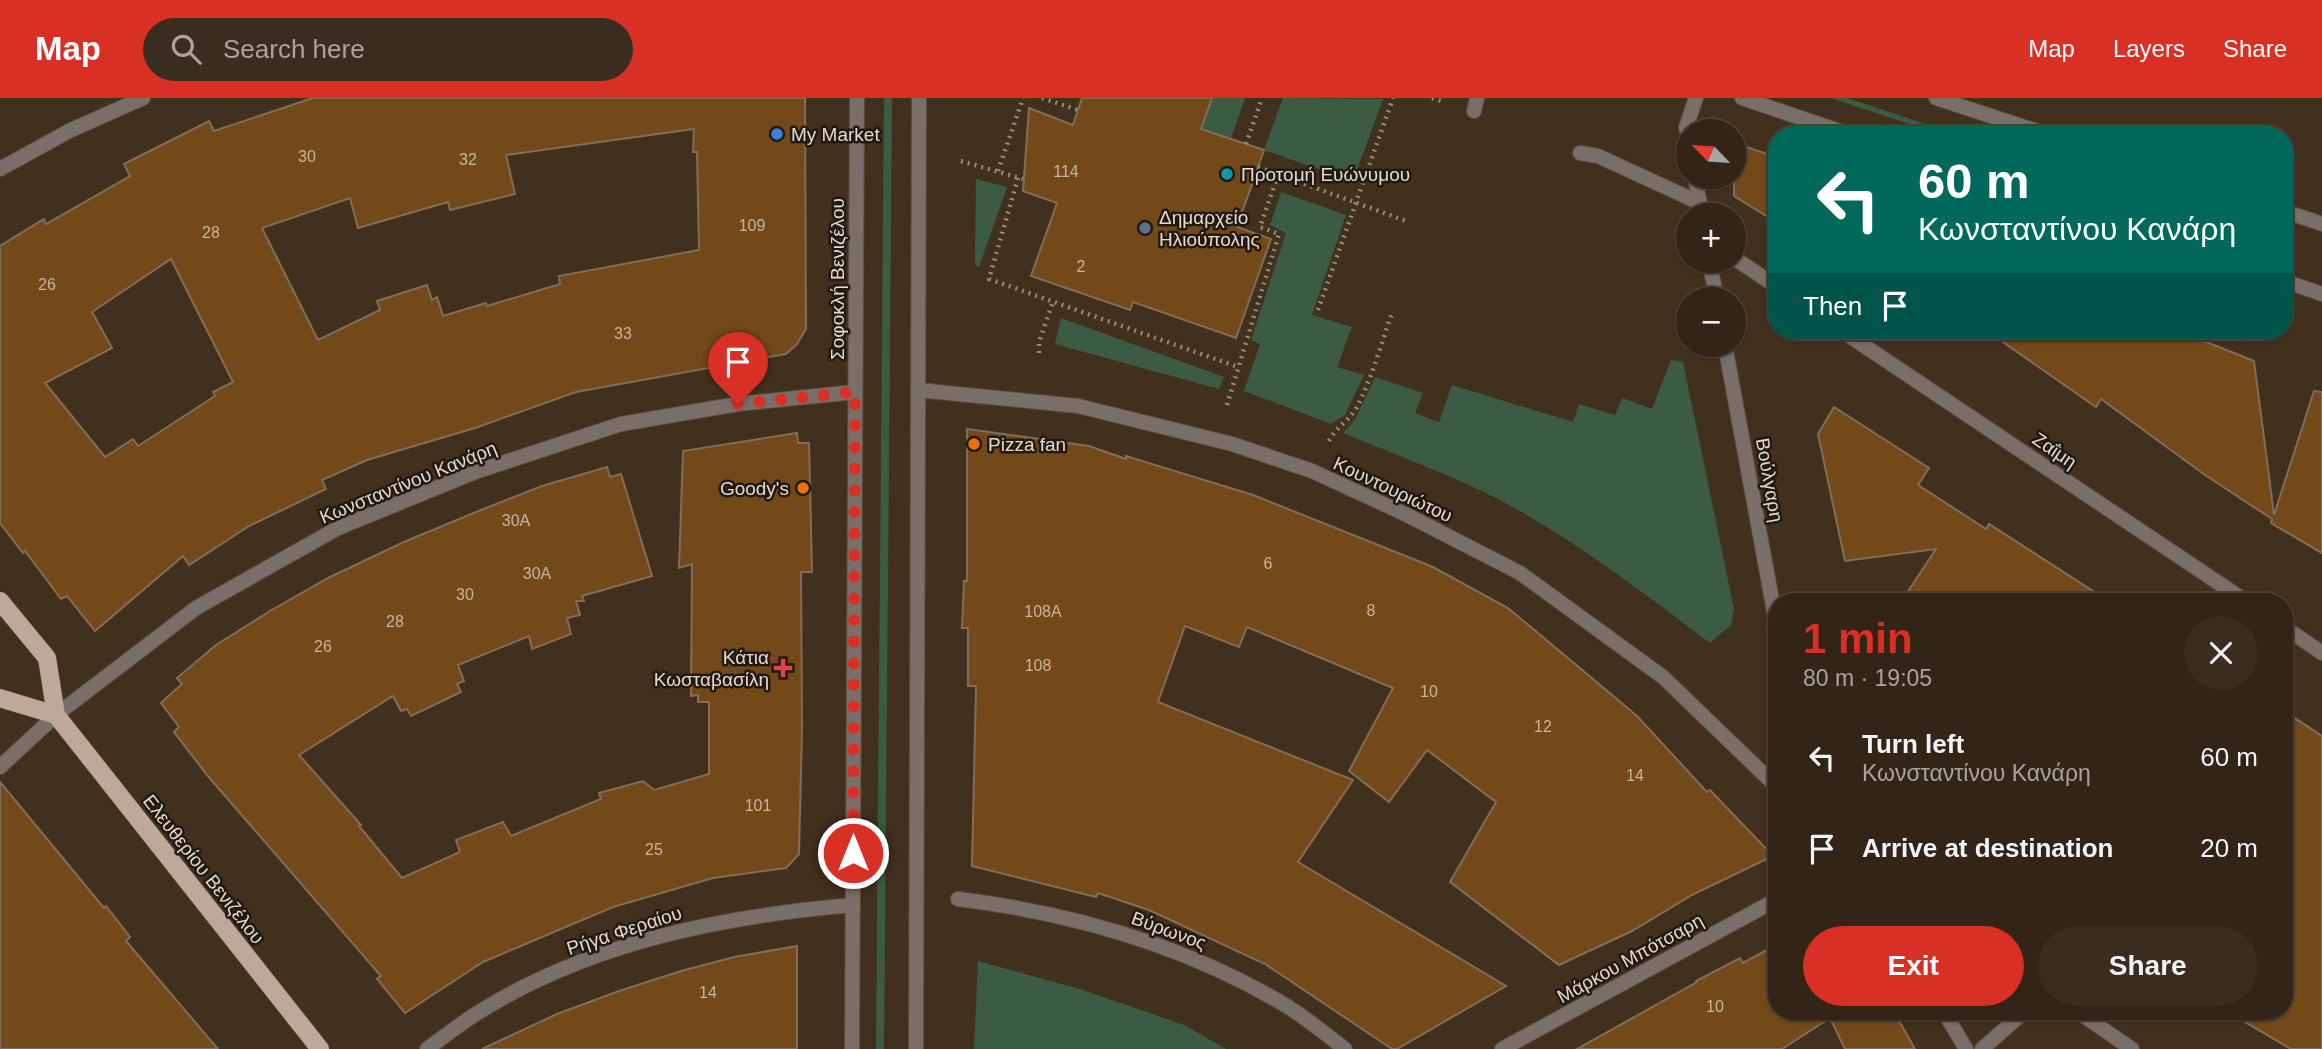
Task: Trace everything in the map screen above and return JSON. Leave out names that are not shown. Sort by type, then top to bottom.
[{"type":"main road","points":[[0,601],[47,659],[55,715],[0,698]]},
{"type":"main road","name":"Ελευθερίου Βενιζέλου","points":[[55,715],[320,1049]]},
{"type":"street","points":[[0,169],[69,131],[143,98]]},
{"type":"street","name":"Σοφοκλή Βενιζέλου","points":[[852,1049],[857,98]]},
{"type":"street","points":[[916,1049],[919,98]]},
{"type":"street","points":[[1689,119],[1696,98]]},
{"type":"street","points":[[1742,98],[1824,126]]},
{"type":"street","points":[[1936,98],[2022,126]]},
{"type":"street","points":[[1580,153],[1598,156],[1689,203]]},
{"type":"street","points":[[2293,214],[2322,223]]},
{"type":"street","points":[[1746,266],[1768,281]]},
{"type":"street","points":[[2293,284],[2322,294]]},
{"type":"street","name":"Ζαΐμη","points":[[1855,340],[2234,593]]},
{"type":"street","name":"Βούλγαρη","points":[[1727,357],[1771,593]]},
{"type":"street","name":"Κουντουριώτου","points":[[918,390],[1078,406],[1224,442],[1311,471],[1405,513],[1520,573],[1652,669],[1768,778]]},
{"type":"street","name":"Κωνσταντίνου Κανάρη","points":[[0,767],[55,715],[196,608],[338,528],[475,471],[621,424],[738,404],[855,392]]},
{"type":"street","points":[[2293,633],[2322,653]]},
{"type":"street","name":"Βύρωνος","points":[[958,899],[1062,915],[1163,946],[1225,972],[1283,1003],[1345,1049]]},
{"type":"street","name":"Μάρκου Μπότσαρη","points":[[1502,1049],[1768,904]]},
{"type":"street","name":"Ρήγα Φεραίου","points":[[427,1049],[480,1012],[547,976],[617,948],[691,928],[791,911],[853,905]]},
{"type":"street","points":[[1949,1020],[1966,1049]]},
{"type":"street","points":[[1982,1049],[2015,1020]]},
{"type":"street","points":[[2090,1020],[2132,1049]]},
{"type":"path","points":[[998,172],[1023,98]]},
{"type":"path","points":[[1041,98],[1078,110]]},
{"type":"path","points":[[1247,144],[1262,98]]},
{"type":"path","points":[[1318,310],[1393,98]]},
{"type":"path","points":[[1432,98],[1447,103]]},
{"type":"path","points":[[961,160],[1020,179],[989,279],[1238,367]]},
{"type":"path","points":[[1258,167],[1409,222]]},
{"type":"path","points":[[1227,405],[1279,234],[1260,227],[1278,175]]},
{"type":"path","points":[[1039,353],[1039,342],[1053,302]]},
{"type":"path","points":[[1329,441],[1334,431],[1347,422],[1357,407],[1392,313]]},
{"type":"green space","points":[[884,98],[892,98],[884,1049],[876,1049]]},
{"type":"green space","points":[[1212,98],[1245,98],[1231,138],[1201,128]]},
{"type":"green space","points":[[1283,98],[1383,99],[1353,181],[1264,150]]},
{"type":"green space","points":[[1831,98],[1847,98],[1932,126],[1916,126]]},
{"type":"green space","points":[[976,179],[1007,187],[979,267],[975,265]]},
{"type":"green space","points":[[1281,192],[1346,215],[1312,315],[1352,327],[1337,367],[1364,375],[1345,415],[1331,424],[1244,391],[1260,344],[1251,340],[1286,233],[1270,225]]},
{"type":"green space","points":[[1061,318],[1224,377],[1219,389],[1055,344]]},
{"type":"green space","points":[[1671,360],[1683,362],[1734,609],[1731,625],[1710,643],[1549,528],[1456,479],[1343,433],[1355,420],[1375,377],[1423,393],[1415,413],[1439,422],[1452,385],[1573,422],[1579,404],[1615,415],[1622,398],[1652,409]]},
{"type":"green space","points":[[978,961],[1080,989],[1184,1025],[1226,1049],[974,1049]]},
{"type":"building","points":[[313,98],[805,98],[806,329],[797,344],[786,354],[576,392],[475,428],[367,460],[322,480],[326,489],[249,526],[189,565],[183,556],[95,631],[67,596],[61,599],[0,523],[0,246],[44,219],[46,224],[130,176],[124,164],[209,121],[214,131]],"holes":[[[694,129],[699,250],[559,276],[560,284],[487,306],[486,303],[443,316],[437,297],[432,300],[427,285],[377,301],[380,310],[318,340],[262,228],[350,198],[358,228],[448,202],[450,210],[515,194],[506,155]],[[171,259],[233,382],[213,392],[215,396],[138,446],[133,439],[105,457],[45,383],[112,348],[92,312]]]},
{"type":"building","name":"Δημαρχείο Ηλιούπολης","points":[[1082,98],[1212,98],[1201,129],[1264,150],[1237,227],[1271,239],[1236,338],[1133,302],[1130,310],[1031,276],[1057,203],[1023,191],[1029,108],[1073,125]]},
{"type":"building","points":[[1746,147],[1768,154],[1768,217],[1734,196],[1734,189],[1746,189]]},
{"type":"building","points":[[2000,340],[2202,340],[2254,361],[2274,515],[2314,391],[2322,392],[2322,553],[2271,523],[2272,519],[2205,475],[2101,399],[2096,407]]},
{"type":"building","points":[[1834,407],[1929,468],[1918,485],[1986,529],[1989,524],[2096,593],[1907,593],[1936,549],[1845,561],[1818,434]]},
{"type":"building","points":[[967,429],[1089,446],[1253,495],[1433,567],[1508,608],[1637,716],[1707,792],[1710,790],[1768,851],[1768,858],[1692,895],[1632,931],[1559,965],[1450,882],[1496,802],[1427,750],[1389,802],[1349,771],[1393,688],[1247,627],[1239,647],[1185,626],[1158,702],[1353,780],[1298,862],[1506,986],[1397,1049],[1392,1049],[1265,964],[1149,910],[1098,893],[1096,897],[972,866],[976,686],[968,686],[968,628],[962,628],[964,581],[967,581]]},
{"type":"building","points":[[797,433],[798,443],[809,443],[812,572],[801,572],[802,729],[799,854],[786,868],[713,878],[613,907],[483,962],[405,1013],[377,979],[381,976],[207,775],[174,732],[179,727],[161,703],[182,684],[177,678],[216,645],[330,577],[481,510],[542,486],[607,467],[610,477],[621,474],[652,576],[582,596],[584,601],[576,601],[580,615],[567,618],[571,634],[532,649],[529,636],[458,665],[464,681],[457,684],[461,692],[411,716],[407,709],[401,711],[393,696],[299,755],[361,825],[359,826],[402,878],[460,852],[456,840],[503,822],[511,836],[601,799],[599,793],[643,781],[654,790],[709,774],[709,702],[698,702],[698,695],[691,696],[692,564],[679,568],[683,451]]},
{"type":"building","points":[[2293,717],[2322,736],[2322,1049],[2291,1049],[2242,1020],[2293,1020]]},
{"type":"building","points":[[0,782],[104,908],[106,906],[130,937],[126,941],[218,1049],[0,1049]]},
{"type":"building","points":[[797,946],[797,1049],[482,1049],[557,1014],[619,991],[734,957]]},
{"type":"building","points":[[1768,949],[1768,1020],[1827,1020],[1782,1049],[1577,1049],[1740,958],[1743,963]]},
{"type":"building","points":[[1831,1020],[1899,1020],[1915,1049],[1845,1049]]},
{"type":"place","name":"My Market","points":[[777,134]]},
{"type":"place","name":"Προτομή Ευώνυμου","points":[[1227,174]]},
{"type":"place","name":"Δημαρχείο Ηλιούπολης","points":[[1145,228]]},
{"type":"place","name":"Pizza fan","points":[[974,444]]},
{"type":"place","name":"Goody's","points":[[803,488]]},
{"type":"place","name":"Κάτια Κωσταβασίλη","points":[[783,668]]},
{"type":"route","points":[[738,404],[855,392],[853,853]]}]
